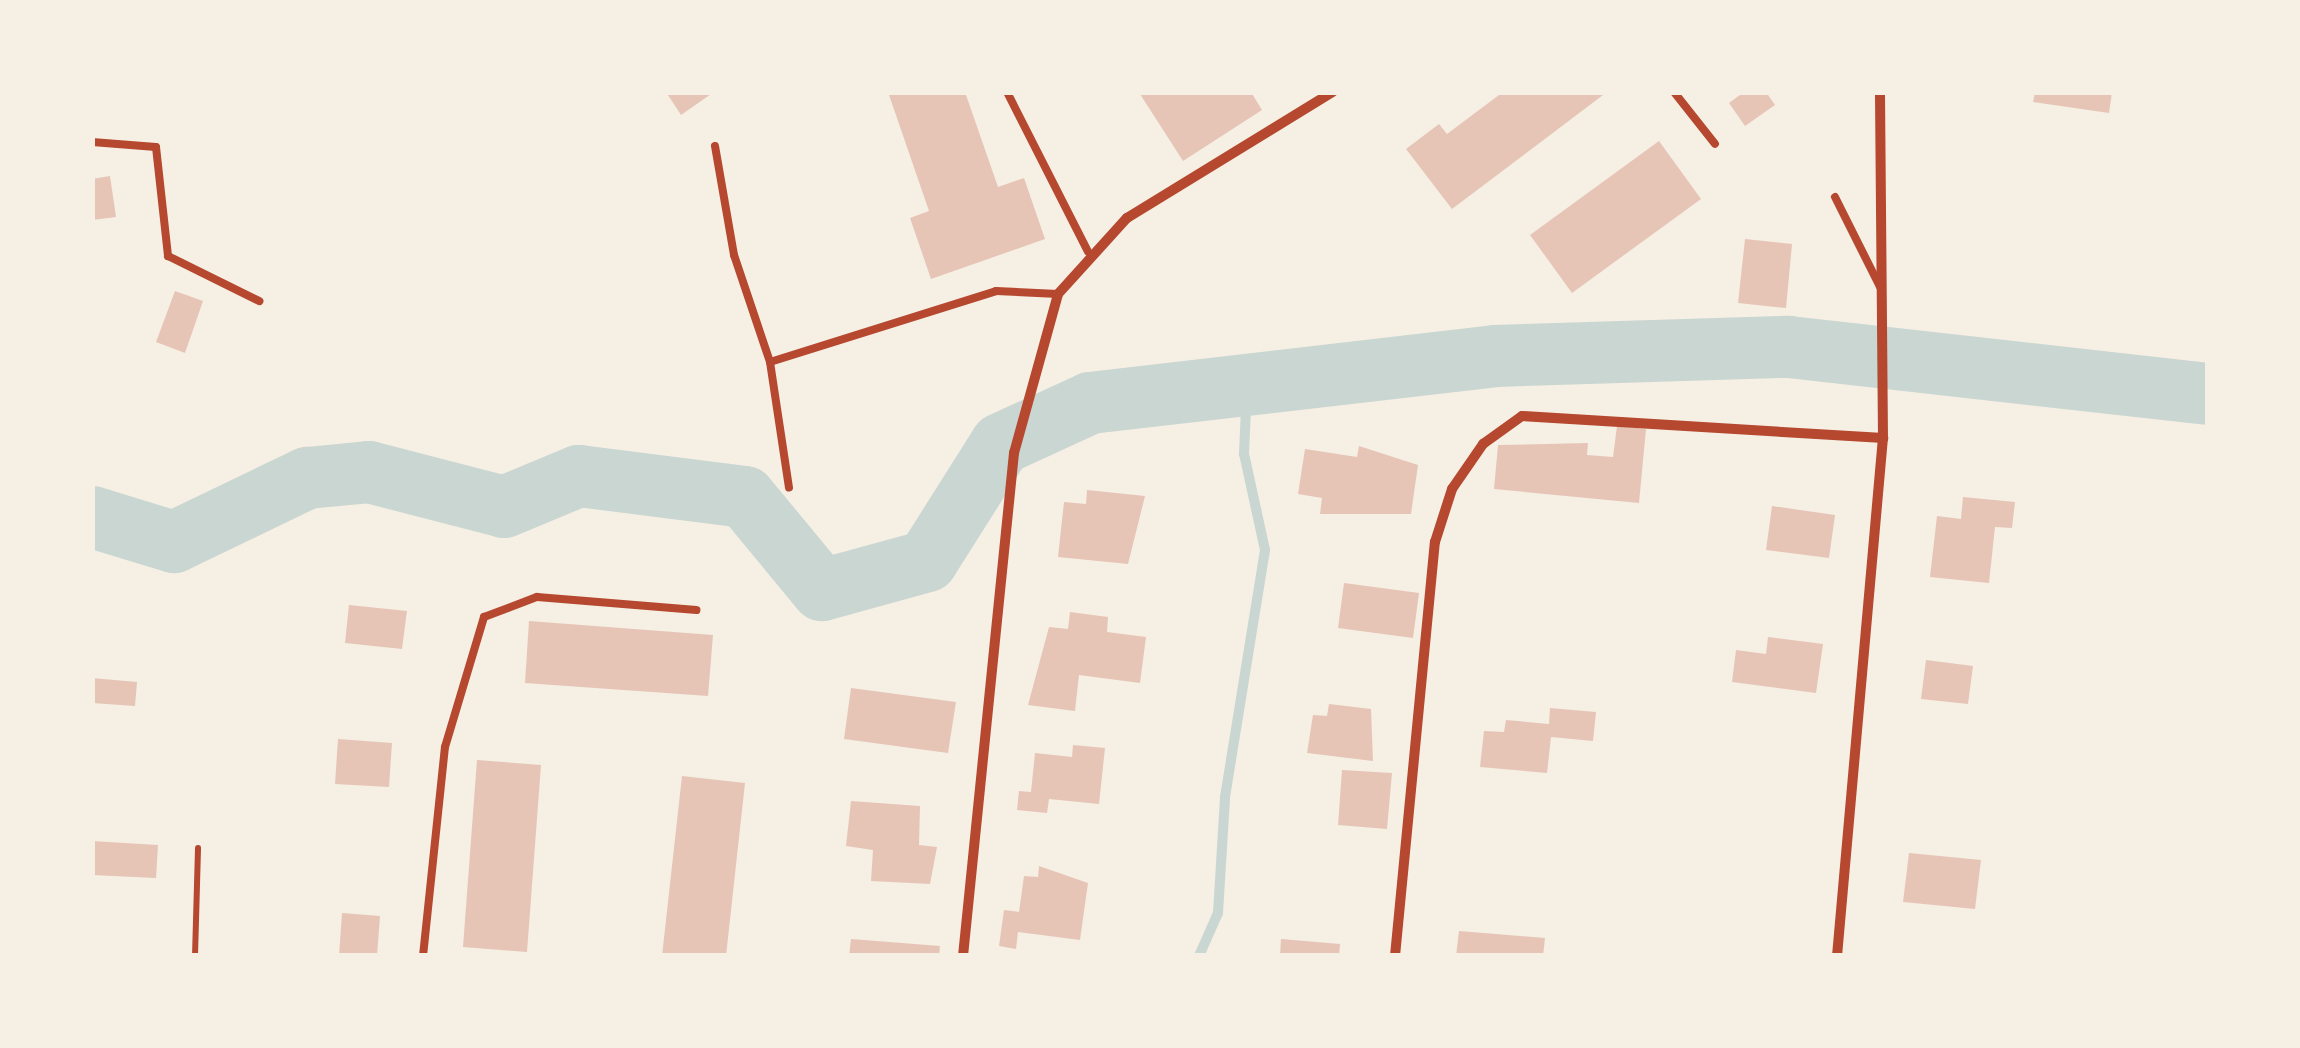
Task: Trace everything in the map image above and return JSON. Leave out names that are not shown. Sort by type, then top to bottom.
[{"type":"street","points":[[963,956],[1014,453],[1024,400],[1058,294],[1088,252],[1333,92]]},
{"type":"street","points":[[1836,956],[1883,438],[1880,92]]},
{"type":"street","points":[[1395,956],[1435,542],[1452,489],[1483,444],[1522,416],[1883,438]]},
{"type":"lane","points":[[1008,92],[1088,252]]},
{"type":"lane","points":[[1674,92],[1715,144]]},
{"type":"lane","points":[[92,142],[156,147],[168,256],[259,301]]},
{"type":"lane","points":[[715,146],[734,255],[770,362],[790,488]]},
{"type":"lane","points":[[1835,198],[1882,291]]},
{"type":"lane","points":[[770,362],[996,291],[1058,294]]},
{"type":"lane","points":[[423,956],[445,747],[484,617],[537,597],[696,610]]},
{"type":"path","points":[[195,956],[198,848]]},
{"type":"building","points":[[666,92],[714,92],[681,115]]},
{"type":"building","points":[[888,92],[965,92],[998,187],[1024,178],[1045,239],[931,279],[910,218],[929,211]]},
{"type":"building","points":[[1251,92],[1262,110],[1183,161],[1140,94]]},
{"type":"building","points":[[1503,92],[1607,92],[1452,209],[1406,149],[1439,124],[1447,134]]},
{"type":"building","points":[[1744,92],[1766,92],[1775,105],[1745,126],[1729,103]]},
{"type":"building","points":[[2035,92],[2112,92],[2109,113],[2033,102]]},
{"type":"building","points":[[1659,141],[1701,199],[1572,293],[1530,235]]},
{"type":"building","points":[[110,176],[116,217],[92,220],[92,179]]},
{"type":"building","points":[[1745,239],[1792,244],[1786,308],[1738,303]]},
{"type":"building","points":[[175,291],[203,301],[185,353],[156,342]]},
{"type":"building","points":[[1617,426],[1646,429],[1639,503],[1494,489],[1498,445],[1588,443],[1587,455],[1613,457]]},
{"type":"building","points":[[1359,446],[1418,465],[1411,514],[1320,514],[1322,498],[1298,494],[1305,449],[1357,457]]},
{"type":"building","points":[[1087,490],[1145,496],[1128,564],[1058,557],[1064,502],[1086,504]]},
{"type":"building","points":[[1963,497],[2015,502],[2012,528],[1995,527],[1989,583],[1930,577],[1937,516],[1961,519]]},
{"type":"building","points":[[1772,506],[1835,515],[1829,558],[1766,550]]},
{"type":"building","points":[[1344,583],[1419,593],[1413,638],[1338,628]]},
{"type":"building","points":[[349,605],[407,611],[402,649],[345,643]]},
{"type":"building","points":[[1070,612],[1108,617],[1107,632],[1146,637],[1140,683],[1079,675],[1075,711],[1028,705],[1049,627],[1068,629]]},
{"type":"building","points":[[529,621],[713,635],[708,696],[525,683]]},
{"type":"building","points":[[1768,637],[1823,644],[1816,693],[1732,682],[1736,650],[1766,654]]},
{"type":"building","points":[[1926,660],[1973,666],[1968,704],[1921,699]]},
{"type":"building","points":[[92,678],[137,682],[135,706],[92,703]]},
{"type":"building","points":[[851,688],[956,702],[948,753],[844,739]]},
{"type":"building","points":[[1329,704],[1371,709],[1373,761],[1307,753],[1313,715],[1327,716]]},
{"type":"building","points":[[1550,708],[1596,712],[1593,741],[1551,737],[1547,773],[1480,767],[1484,731],[1504,732],[1506,720],[1549,724]]},
{"type":"building","points":[[338,739],[392,743],[389,787],[335,784]]},
{"type":"building","points":[[1073,745],[1105,748],[1099,804],[1049,799],[1047,813],[1017,810],[1019,791],[1031,792],[1035,753],[1072,757]]},
{"type":"building","points":[[477,760],[541,765],[527,952],[463,947]]},
{"type":"building","points":[[1342,770],[1392,773],[1387,829],[1338,825]]},
{"type":"building","points":[[682,776],[745,783],[726,956],[662,956]]},
{"type":"building","points":[[851,801],[920,806],[919,845],[937,847],[930,884],[871,881],[873,850],[846,846]]},
{"type":"building","points":[[92,841],[158,845],[156,878],[92,875]]},
{"type":"building","points":[[1909,853],[1981,860],[1975,909],[1903,902]]},
{"type":"building","points":[[1039,866],[1088,883],[1080,940],[1018,932],[1016,949],[999,946],[1004,910],[1019,912],[1024,876],[1038,877]]},
{"type":"building","points":[[342,913],[380,916],[377,956],[339,956]]},
{"type":"building","points":[[1459,931],[1545,938],[1543,956],[1456,956]]},
{"type":"building","points":[[851,939],[940,946],[939,956],[849,956]]},
{"type":"building","points":[[1281,939],[1340,944],[1339,956],[1280,956]]},
{"type":"waterway","points":[[92,517],[174,542],[307,478],[369,472],[504,507],[579,476],[745,497],[822,590],[927,561],[1001,444],[1090,403],[1495,356],[1789,347],[2208,394]]},
{"type":"waterway","points":[[1199,956],[1218,913],[1225,797],[1265,550],[1244,454],[1247,384]]}]
